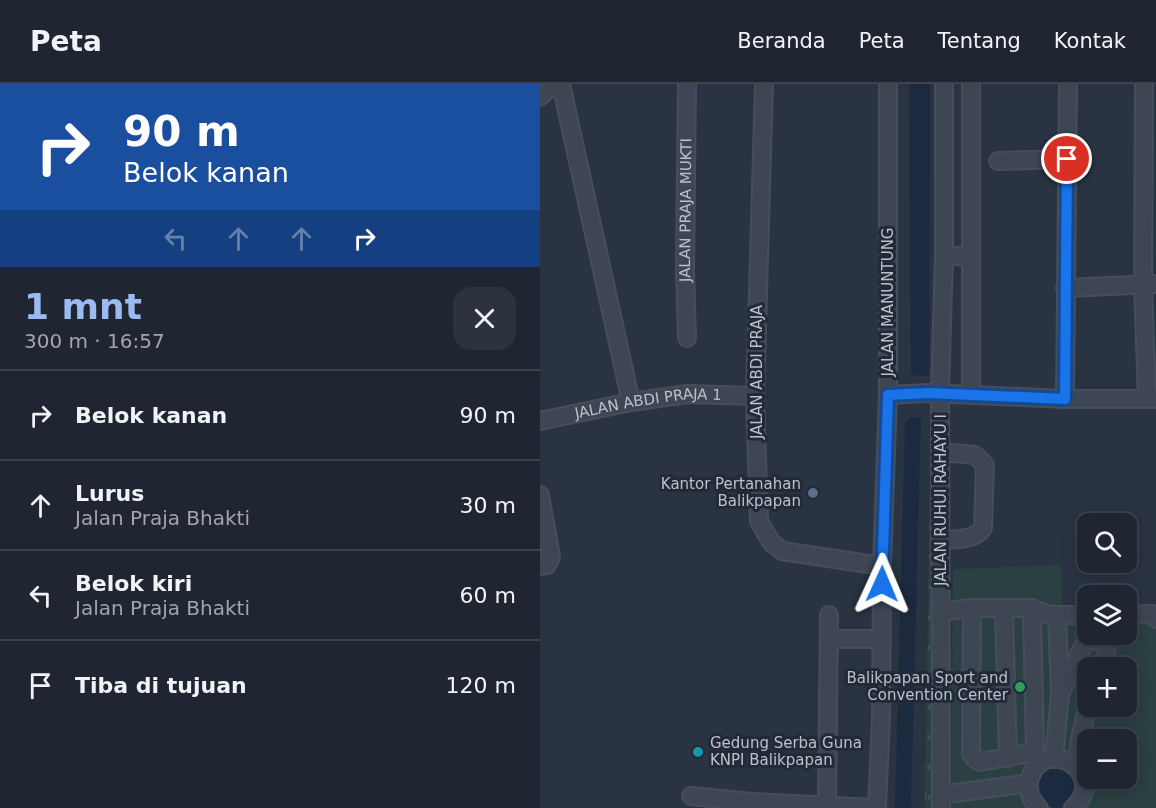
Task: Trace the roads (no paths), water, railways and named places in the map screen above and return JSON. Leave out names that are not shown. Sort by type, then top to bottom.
[{"type":"street","points":[[540,97],[553,84]]},
{"type":"street","points":[[561,84],[631,402]]},
{"type":"street","name":"JALAN PRAJA MUKTI","points":[[687,84],[685,270],[687,338]]},
{"type":"street","name":"JALAN ABDI PRAJA","points":[[764,84],[755,396],[759,521],[771,542],[782,551],[882,566]]},
{"type":"street","name":"JALAN MANUNTUNG","points":[[876,808],[881,717],[882,566],[894,394],[888,84]]},
{"type":"street","name":"JALAN RUHUI RAHAYU I","points":[[941,802],[941,452],[934,393],[944,255],[942,178],[944,84]]},
{"type":"street","points":[[971,84],[971,395]]},
{"type":"street","points":[[1065,399],[1068,84]]},
{"type":"street","points":[[894,394],[934,393],[1065,399],[1151,398],[1150,135],[1144,84]]},
{"type":"street","points":[[998,161],[1067,159]]},
{"type":"street","points":[[942,178],[971,178]]},
{"type":"street","points":[[944,255],[971,257]]},
{"type":"street","points":[[1065,288],[1149,284]]},
{"type":"street","name":"JALAN ABDI PRAJA 1","points":[[540,421],[631,402],[688,394],[755,396]]},
{"type":"street","points":[[940,540],[973,536],[983,528],[985,465],[975,454],[941,452]]},
{"type":"street","points":[[540,495],[551,557],[547,565],[540,566]]},
{"type":"street","points":[[941,612],[972,608],[1032,608],[1049,615],[1077,615]]},
{"type":"street","points":[[972,608],[971,754],[980,762],[1008,758],[1044,758],[1067,761],[1077,769]]},
{"type":"street","points":[[1032,608],[1044,758]]},
{"type":"street","points":[[1004,609],[1008,758]]},
{"type":"street","points":[[827,807],[829,615]]},
{"type":"street","points":[[1057,615],[1060,694]]},
{"type":"street","points":[[1137,615],[1155,615]]},
{"type":"street","points":[[829,639],[882,639]]},
{"type":"street","points":[[1034,808],[1029,783],[1035,768],[1044,758],[1060,694],[1084,645]]},
{"type":"street","points":[[941,802],[1029,783]]},
{"type":"street","points":[[1081,805],[1083,789]]},
{"type":"street","points":[[691,796],[827,807],[876,808]]},
{"type":"water","points":[[909,84],[930,84],[929,376],[911,375]]},
{"type":"water","points":[[911,417],[921,418],[911,808],[895,808],[905,422]]},
{"type":"water","points":[[1057,766],[1065,768],[1072,772],[1076,779],[1076,795],[1072,802],[1065,806],[1057,808],[1049,806],[1042,802],[1038,795],[1036,787],[1038,779],[1042,772],[1049,768]]},
{"type":"place","name":"Kantor Pertanahan Balikpapan","points":[[813,493]]},
{"type":"place","name":"Balikpapan Sport and Convention Center","points":[[1020,687]]},
{"type":"place","name":"Gedung Serba Guna KNPI Balikpapan","points":[[698,752]]}]
